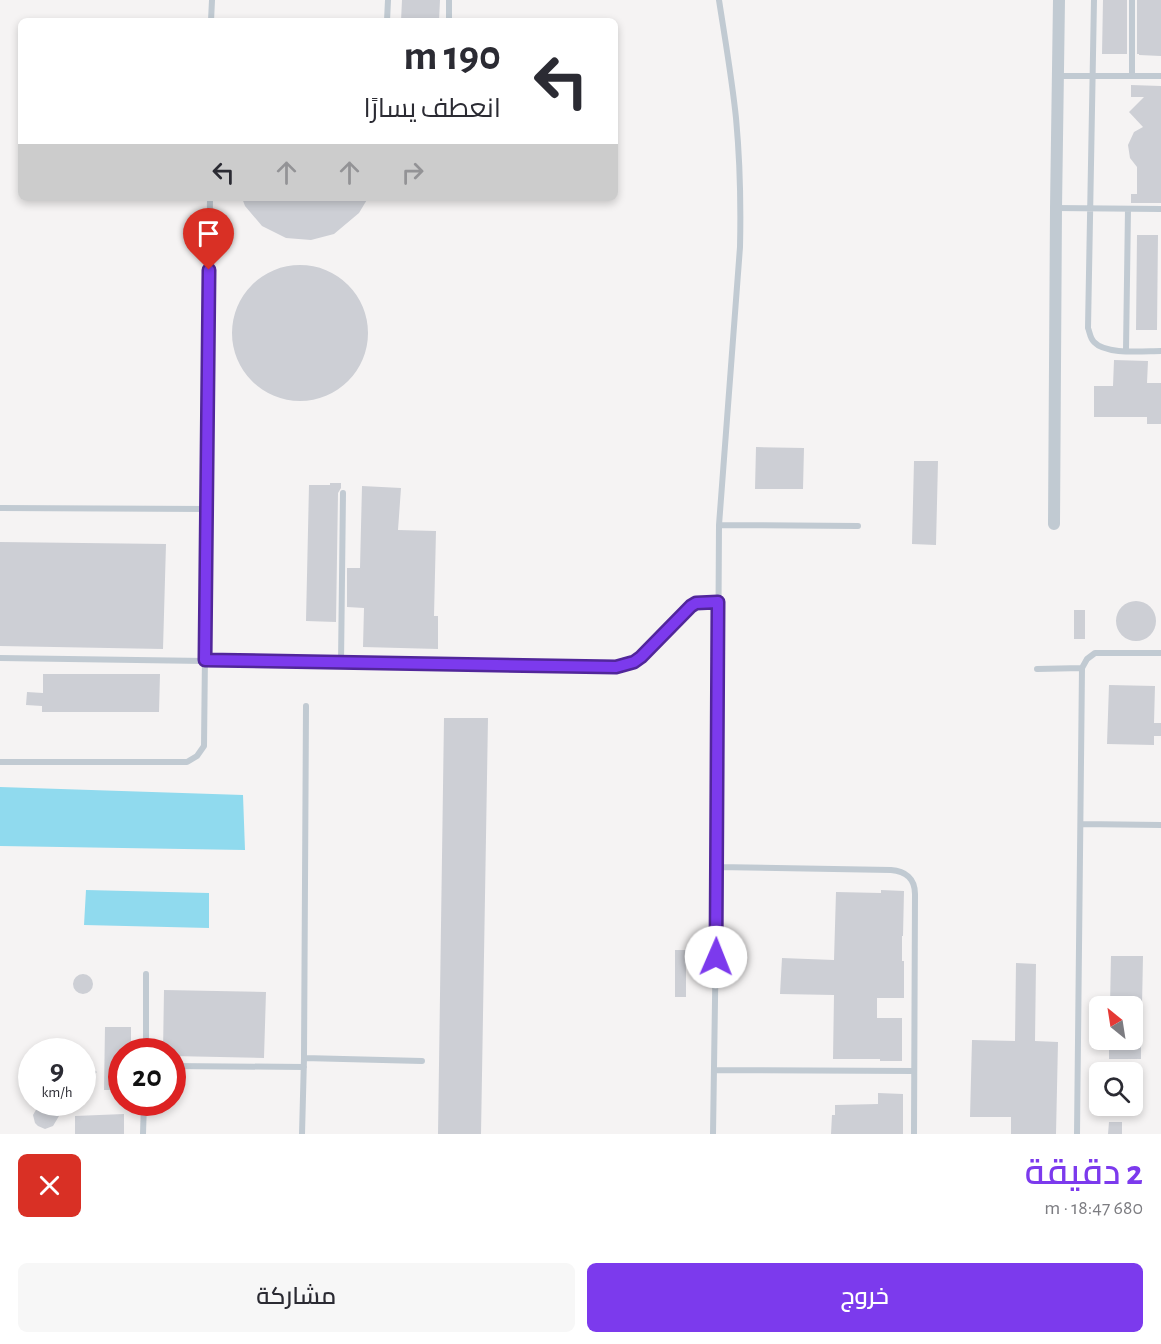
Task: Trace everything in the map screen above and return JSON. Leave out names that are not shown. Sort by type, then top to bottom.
[{"type":"street","points":[[1054,524],[1059,0]]},
{"type":"lane","points":[[211,18],[212,0]]},
{"type":"lane","points":[[387,18],[388,0]]},
{"type":"lane","points":[[449,0],[449,18]]},
{"type":"lane","points":[[713,1134],[719,525],[741,214],[736,117],[719,0]]},
{"type":"lane","points":[[1094,0],[1088,328],[1092,339],[1099,346],[1109,350],[1161,351]]},
{"type":"lane","points":[[1132,0],[1132,75]]},
{"type":"lane","points":[[1058,76],[1161,76]]},
{"type":"lane","points":[[0,762],[180,763],[192,760],[201,752],[205,740],[210,201]]},
{"type":"lane","points":[[1056,208],[1161,209]]},
{"type":"lane","points":[[1126,350],[1128,209]]},
{"type":"lane","points":[[341,663],[343,493]]},
{"type":"lane","points":[[0,508],[207,508]]},
{"type":"lane","points":[[719,525],[858,526]]},
{"type":"lane","points":[[0,658],[616,667],[634,662],[641,657],[691,606],[696,603],[718,602]]},
{"type":"lane","points":[[1077,1134],[1082,668],[1087,659],[1095,653],[1161,653]]},
{"type":"lane","points":[[1037,669],[1082,668]]},
{"type":"lane","points":[[302,1134],[306,706]]},
{"type":"lane","points":[[1081,824],[1161,825]]},
{"type":"lane","points":[[717,867],[891,870],[902,872],[911,879],[915,888],[914,1134]]},
{"type":"lane","points":[[146,974],[146,1038]]},
{"type":"lane","points":[[304,1058],[423,1061]]},
{"type":"lane","points":[[186,1066],[304,1067]]},
{"type":"lane","points":[[714,1070],[914,1071]]},
{"type":"lane","points":[[143,1134],[144,1116]]},
{"type":"water","points":[[0,787],[243,795],[245,850],[0,846]]},
{"type":"water","points":[[86,890],[209,893],[209,928],[84,925]]},
{"type":"building","points":[[402,0],[440,0],[439,18],[401,18]]},
{"type":"building","points":[[1103,0],[1127,0],[1127,54],[1102,54]]},
{"type":"building","points":[[1137,0],[1161,0],[1161,56],[1137,54]]},
{"type":"building","points":[[1131,85],[1161,86],[1161,203],[1131,203],[1131,194],[1137,194],[1137,167],[1130,158],[1128,145],[1134,132],[1143,127],[1129,112],[1144,97],[1131,97]]},
{"type":"building","points":[[243,201],[366,201],[359,213],[334,234],[311,240],[286,238],[262,226]]},
{"type":"building","points":[[1137,235],[1158,235],[1157,330],[1136,330]]},
{"type":"building","points":[[300,265],[326,270],[338,276],[348,285],[357,295],[363,307],[368,333],[363,359],[357,371],[348,381],[338,390],[326,396],[300,401],[274,396],[262,390],[252,381],[243,371],[237,359],[232,333],[237,307],[243,295],[252,285],[262,276],[274,270]]},
{"type":"building","points":[[1114,360],[1148,361],[1147,383],[1161,383],[1161,424],[1147,424],[1147,417],[1094,417],[1094,386],[1113,386]]},
{"type":"building","points":[[756,447],[804,448],[803,489],[755,489]]},
{"type":"building","points":[[914,461],[938,461],[936,545],[912,544]]},
{"type":"building","points":[[330,483],[341,483],[338,493],[336,622],[306,621],[309,485],[330,485]]},
{"type":"building","points":[[362,486],[401,488],[398,530],[436,531],[434,616],[438,616],[438,649],[363,647],[364,608],[347,607],[347,568],[360,568]]},
{"type":"building","points":[[0,542],[166,544],[163,649],[0,646]]},
{"type":"building","points":[[1136,601],[1144,602],[1150,607],[1155,613],[1155,629],[1150,635],[1144,640],[1136,641],[1128,640],[1122,635],[1117,629],[1116,621],[1117,613],[1122,607],[1128,602]]},
{"type":"building","points":[[1074,610],[1085,610],[1085,639],[1074,639]]},
{"type":"building","points":[[43,674],[160,674],[159,712],[42,712],[42,706],[26,705],[27,692],[43,693]]},
{"type":"building","points":[[1109,685],[1155,686],[1154,723],[1161,723],[1161,736],[1154,736],[1154,745],[1107,744]]},
{"type":"building","points":[[444,718],[488,718],[481,1134],[438,1134]]},
{"type":"building","points":[[881,890],[904,891],[902,961],[904,961],[904,998],[877,998],[877,1018],[902,1018],[902,1061],[833,1059],[834,995],[780,994],[782,958],[834,960],[836,892],[881,893]]},
{"type":"building","points":[[675,950],[686,950],[686,997],[675,997]]},
{"type":"building","points":[[1111,956],[1143,956],[1142,996],[1110,996]]},
{"type":"building","points":[[1016,963],[1036,964],[1035,1041],[1058,1042],[1056,1134],[1011,1134],[1011,1117],[970,1117],[972,1040],[1015,1041]]},
{"type":"building","points":[[83,974],[90,977],[93,984],[90,991],[83,994],[76,991],[73,984],[76,977]]},
{"type":"building","points":[[164,990],[266,992],[264,1058],[186,1056],[186,1038],[163,1038]]},
{"type":"building","points":[[105,1027],[131,1027],[131,1038],[108,1038],[108,1090],[104,1090]]},
{"type":"building","points":[[1109,1050],[1141,1050],[1141,1059],[1109,1059]]},
{"type":"building","points":[[878,1093],[903,1094],[903,1134],[831,1134],[835,1105],[878,1104]]},
{"type":"building","points":[[33,1116],[59,1116],[53,1126],[45,1129],[35,1123]]},
{"type":"building","points":[[75,1116],[124,1116],[124,1134],[75,1134]]},
{"type":"building","points":[[1109,1122],[1122,1122],[1122,1134],[1108,1134]]},
{"type":"route","points":[[209,270],[205,660],[616,667],[634,662],[641,657],[691,606],[696,603],[718,602],[716,957]]}]
